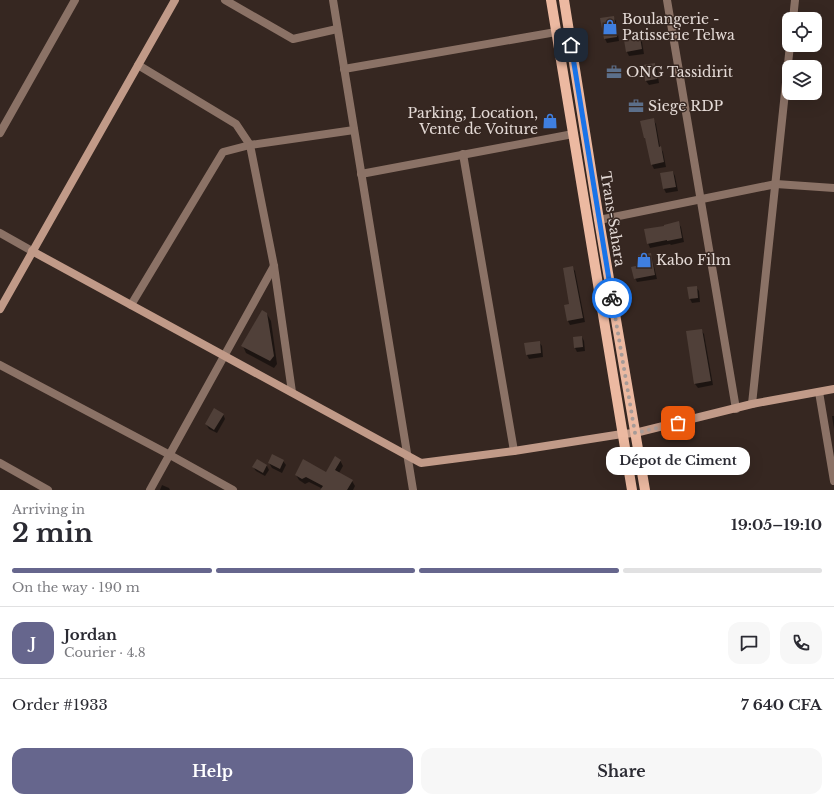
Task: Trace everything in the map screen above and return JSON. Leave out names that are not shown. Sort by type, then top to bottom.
[{"type":"main road","name":"Trans-Sahara","points":[[551,0],[632,490]]},
{"type":"main road","name":"Trans-Sahara","points":[[564,0],[598,220],[644,490]]},
{"type":"street","points":[[0,133],[75,0]]},
{"type":"street","points":[[0,309],[175,0]]},
{"type":"street","points":[[225,0],[293,39],[338,29]]},
{"type":"street","points":[[333,0],[413,490]]},
{"type":"street","points":[[667,0],[736,409]]},
{"type":"street","points":[[794,12],[795,0]]},
{"type":"street","points":[[344,68],[556,32]]},
{"type":"street","points":[[752,404],[789,52]]},
{"type":"street","points":[[138,65],[236,124],[250,145],[274,266],[292,392]]},
{"type":"street","points":[[131,305],[223,152],[250,145],[354,130]]},
{"type":"street","points":[[361,174],[573,134]]},
{"type":"street","points":[[463,154],[514,451]]},
{"type":"street","points":[[598,220],[776,184],[834,188]]},
{"type":"street","points":[[0,233],[421,463],[635,433],[752,404],[834,389]]},
{"type":"street","points":[[150,490],[274,266]]},
{"type":"street","points":[[0,365],[233,490]]},
{"type":"street","points":[[819,392],[834,481]]},
{"type":"street","points":[[0,463],[48,490]]},
{"type":"building","points":[[614,16],[617,37],[604,39],[600,18]]},
{"type":"building","points":[[640,37],[642,49],[626,52],[624,40]]},
{"type":"building","points":[[655,63],[657,79],[645,81],[643,65]]},
{"type":"building","points":[[654,118],[659,147],[661,146],[664,162],[651,165],[640,121]]},
{"type":"building","points":[[673,171],[676,187],[663,189],[660,173]]},
{"type":"building","points":[[679,221],[682,238],[647,244],[644,229],[664,226]]},
{"type":"building","points":[[651,253],[655,275],[634,279],[631,267],[640,265],[638,255]]},
{"type":"building","points":[[573,266],[583,318],[567,321],[564,305],[569,304],[563,268]]},
{"type":"building","points":[[697,286],[698,298],[689,299],[687,287]]},
{"type":"building","points":[[262,310],[267,313],[274,356],[270,361],[241,346]]},
{"type":"building","points":[[702,329],[711,381],[694,384],[686,331]]},
{"type":"building","points":[[582,336],[583,347],[574,348],[573,337]]},
{"type":"building","points":[[540,341],[541,353],[526,355],[524,343]]},
{"type":"building","points":[[214,408],[224,414],[214,430],[205,424]]},
{"type":"building","points":[[272,454],[284,460],[280,469],[268,463]]},
{"type":"building","points":[[335,456],[341,460],[335,470],[353,480],[347,490],[320,490],[323,486],[306,477],[302,479],[295,475],[303,459],[326,472]]},
{"type":"building","points":[[257,459],[267,465],[263,473],[252,467]]},
{"type":"way so far","points":[[612,298],[635,433],[678,423]]},
{"type":"place","name":"Boulangerie - Patisserie Telwa","points":[[610,27]]},
{"type":"place","name":"ONG Tassidirit","points":[[614,72]]},
{"type":"place","name":"Siege RDP","points":[[636,106]]},
{"type":"place","name":"Parking, Location, Vente de Voiture","points":[[550,121]]},
{"type":"place","name":"Kabo Film","points":[[644,260]]},
{"type":"place","name":"Dépot de Ciment","points":[[678,423]]},
{"type":"route","points":[[571,45],[598,220],[612,298]]}]
